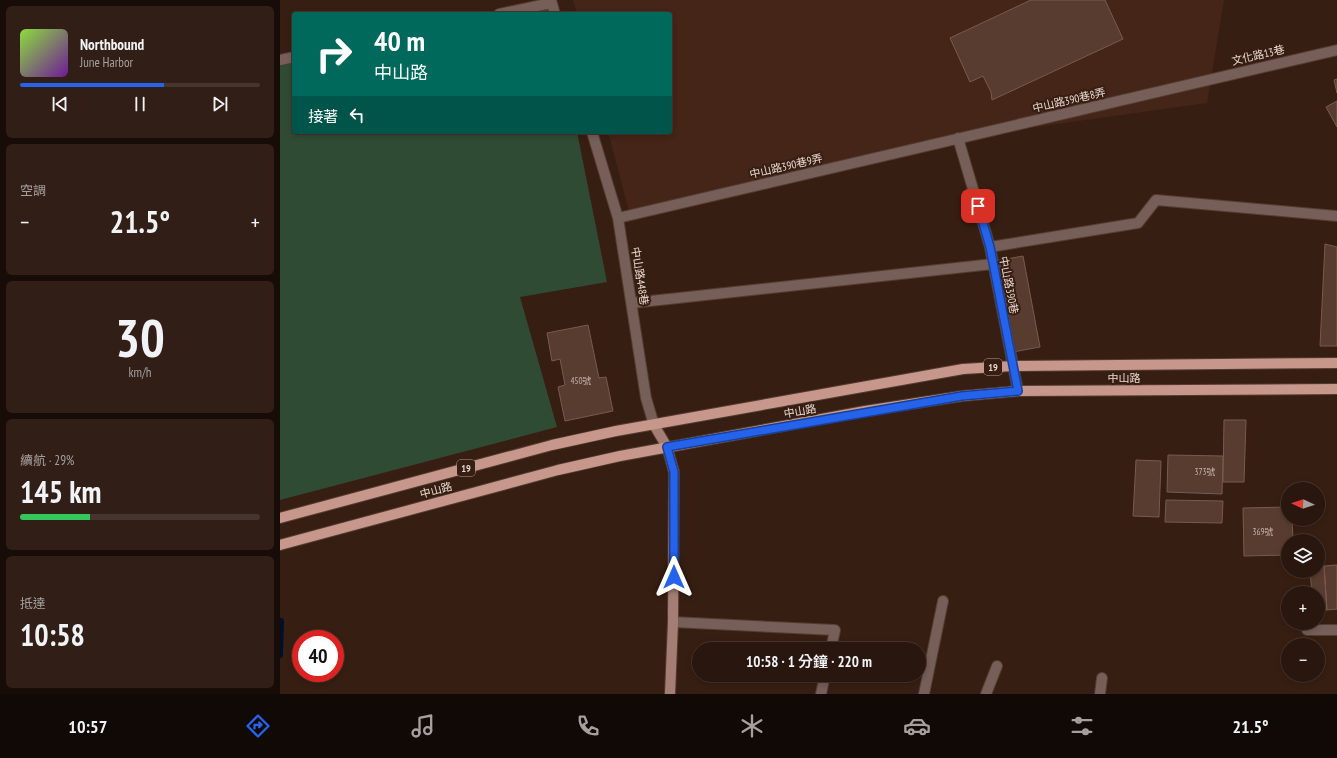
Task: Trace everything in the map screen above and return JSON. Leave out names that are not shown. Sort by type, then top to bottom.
[{"type":"main road","name":"中山路","points":[[280,518],[552,445],[616,431],[963,369],[1013,366],[1337,363]]},
{"type":"main road","name":"中山路","points":[[280,544],[558,470],[667,447],[962,396],[1018,391],[1337,389]]},
{"type":"street","points":[[654,425],[667,447],[674,472],[673,622],[670,694]]},
{"type":"lane","points":[[508,12],[551,2],[554,12]]},
{"type":"lane","name":"文化路13巷","points":[[1185,84],[1337,50]]},
{"type":"lane","points":[[280,60],[292,57]]},
{"type":"lane","name":"中山路390巷8弄","points":[[958,138],[1185,84]]},
{"type":"lane","name":"中山路448巷","points":[[593,134],[618,218],[646,398],[654,425]]},
{"type":"lane","name":"中山路390巷9弄","points":[[618,218],[958,138]]},
{"type":"lane","name":"中山路390巷","points":[[958,138],[990,247],[1018,391]]},
{"type":"lane","points":[[990,247],[1138,223],[1156,200],[1337,216]]},
{"type":"lane","points":[[632,303],[993,264]]},
{"type":"lane","points":[[924,694],[943,601]]},
{"type":"lane","points":[[673,622],[834,630],[832,642]]},
{"type":"lane","points":[[1325,630],[1337,630]]},
{"type":"lane","points":[[986,694],[997,666]]},
{"type":"lane","points":[[1100,694],[1102,678]]},
{"type":"lane","points":[[821,694],[824,682]]},
{"type":"shaded area","points":[[573,0],[1224,0],[1207,103],[958,138],[630,215],[609,134],[672,134],[672,12],[576,12]]},
{"type":"green space","points":[[551,3],[553,12],[508,12]]},
{"type":"green space","points":[[292,57],[292,134],[577,134],[607,282],[520,297],[557,427],[280,500],[280,60]]},
{"type":"building","points":[[1031,0],[1105,0],[1123,39],[992,100],[991,92],[983,76],[970,82],[950,38]]},
{"type":"building","points":[[1337,79],[1337,93],[1334,80]]},
{"type":"building","points":[[1337,101],[1337,127],[1326,107]]},
{"type":"building","points":[[1325,244],[1337,247],[1337,346],[1320,346]]},
{"type":"building","points":[[1023,256],[1040,347],[1013,352],[996,261]]},
{"type":"building","points":[[588,325],[599,378],[606,377],[613,411],[565,421],[558,387],[565,385],[560,359],[552,361],[547,333]]},
{"type":"building","points":[[1224,420],[1246,420],[1244,482],[1223,482]]},
{"type":"building","points":[[1168,455],[1223,456],[1222,494],[1167,492]]},
{"type":"building","points":[[1136,460],[1161,461],[1159,517],[1133,516]]},
{"type":"building","points":[[1166,500],[1223,501],[1222,523],[1165,522]]},
{"type":"building","points":[[1281,507],[1281,526],[1292,526],[1293,534],[1281,534],[1281,555],[1244,556],[1243,508]]},
{"type":"building","points":[[1337,565],[1337,609],[1327,610],[1325,566]]},
{"type":"building","points":[[1311,578],[1325,578],[1327,610],[1325,610],[1325,586],[1311,586]]},
{"type":"waterway","points":[[280,655],[281,621]]},
{"type":"route","points":[[674,577],[674,472],[667,447],[962,396],[1018,391],[990,247],[978,206]]}]
